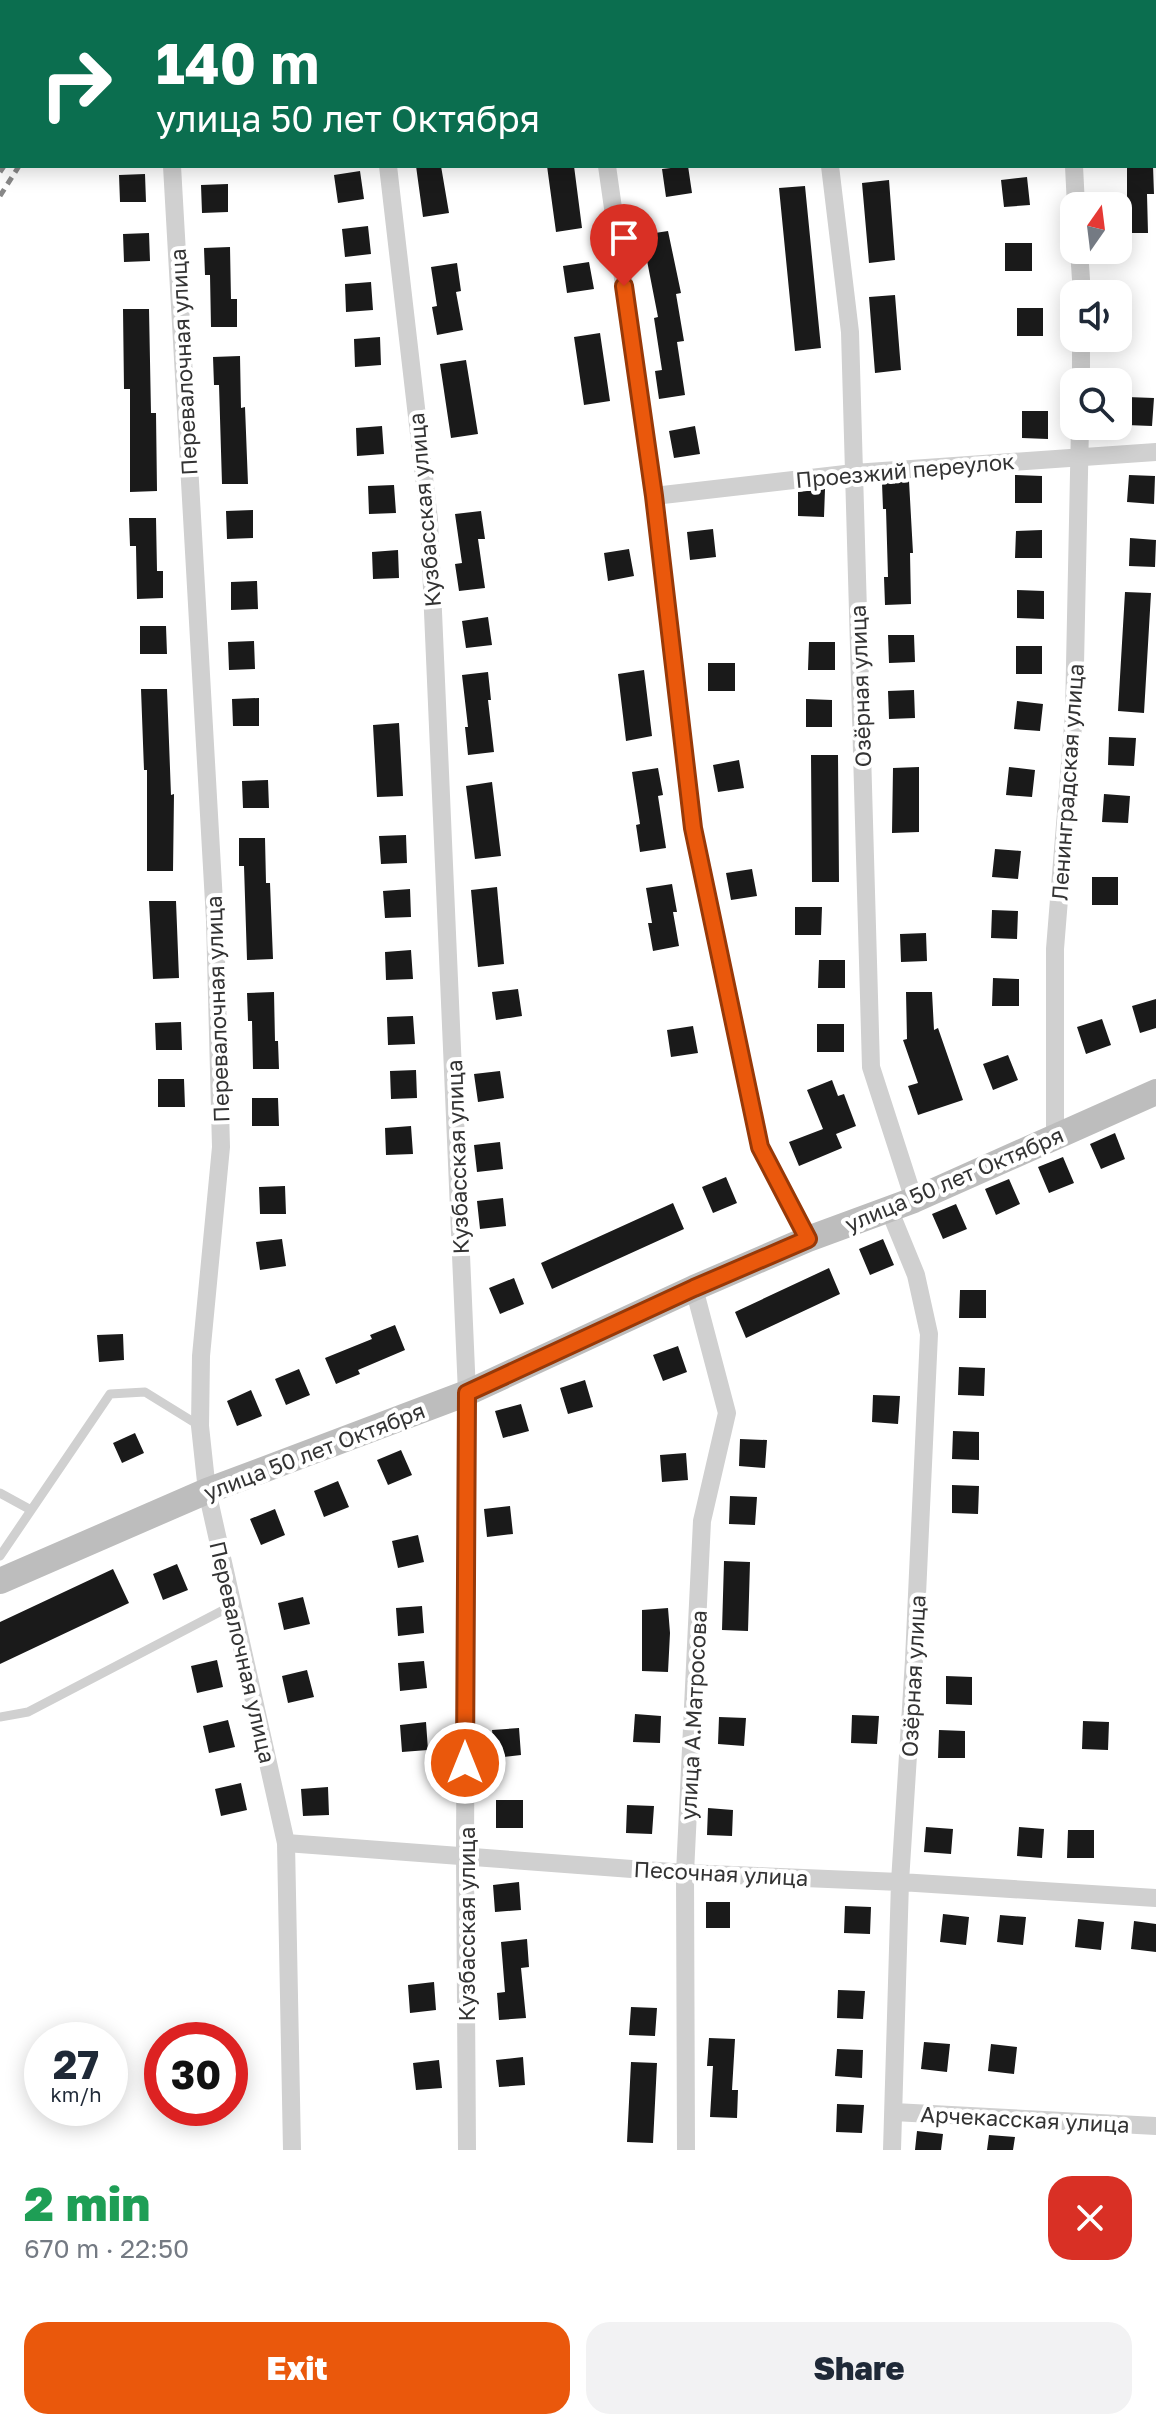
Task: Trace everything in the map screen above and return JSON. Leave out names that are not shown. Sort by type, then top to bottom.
[{"type":"main road","name":"улица 50 лет Октября","points":[[0,1581],[207,1491],[467,1393],[694,1288],[808,1239],[914,1200],[1156,1092]]},
{"type":"street","name":"Перевалочная улица","points":[[172,168],[215,920],[221,1147],[201,1356],[200,1426],[207,1491],[286,1843],[292,2150]]},
{"type":"street","name":"Кузбасская улица","points":[[388,168],[429,520],[467,1393],[467,2150]]},
{"type":"street","points":[[607,168],[654,496],[693,828],[760,1147],[808,1239]]},
{"type":"street","name":"Озёрная улица","points":[[830,168],[850,332],[871,1067],[914,1200]]},
{"type":"street","points":[[1074,168],[1075,192]]},
{"type":"street","name":"Ленинградская улица","points":[[1055,1138],[1055,949],[1074,713],[1080,440]]},
{"type":"street","name":"Проезжий переулок","points":[[654,496],[854,473],[1156,452]]},
{"type":"street","name":"Озёрная улица","points":[[889,1209],[916,1275],[929,1334],[900,1882],[892,2150]]},
{"type":"street","name":"улица А.Матросова","points":[[686,2150],[685,1873],[702,1521],[727,1413],[694,1288]]},
{"type":"street","name":"Песочная улица","points":[[286,1843],[685,1873],[900,1882],[1156,1898]]},
{"type":"street","name":"Арчекасская улица","points":[[894,2112],[1156,2126]]},
{"type":"lane","points":[[0,1556],[110,1394],[145,1392],[200,1426]]},
{"type":"lane","points":[[0,1493],[31,1510]]},
{"type":"lane","points":[[0,1717],[28,1712],[233,1605]]},
{"type":"building","points":[[416,168],[441,168],[449,213],[423,217]]},
{"type":"building","points":[[547,168],[574,168],[582,228],[556,232]]},
{"type":"building","points":[[688,168],[692,193],[666,197],[662,169]]},
{"type":"building","points":[[1127,168],[1153,168],[1154,194],[1147,194],[1148,233],[1132,233],[1132,192],[1127,192]]},
{"type":"building","points":[[360,171],[364,199],[338,203],[334,175]]},
{"type":"building","points":[[145,174],[146,202],[120,202],[119,175]]},
{"type":"building","points":[[1027,177],[1030,205],[1004,207],[1001,180]]},
{"type":"building","points":[[889,180],[895,260],[869,263],[862,183]]},
{"type":"building","points":[[228,184],[228,212],[202,213],[201,185]]},
{"type":"building","points":[[805,186],[821,348],[795,351],[779,188]]},
{"type":"building","points":[[368,226],[371,254],[345,257],[342,229]]},
{"type":"building","points":[[668,231],[681,293],[676,294],[684,341],[677,342],[685,395],[659,399],[655,371],[662,370],[654,318],[658,317],[642,235]]},
{"type":"building","points":[[149,233],[150,261],[124,262],[123,234]]},
{"type":"building","points":[[1005,243],[1032,243],[1032,271],[1005,271]]},
{"type":"building","points":[[230,247],[231,299],[237,299],[237,327],[211,327],[210,275],[205,275],[204,248]]},
{"type":"building","points":[[589,262],[594,289],[567,293],[563,266]]},
{"type":"building","points":[[457,263],[461,291],[456,292],[463,330],[437,335],[432,307],[437,306],[431,267]]},
{"type":"building","points":[[371,282],[373,310],[346,312],[345,284]]},
{"type":"building","points":[[895,295],[901,370],[875,373],[869,297]]},
{"type":"building","points":[[1017,308],[1043,308],[1043,336],[1017,336]]},
{"type":"building","points":[[123,309],[149,309],[151,413],[156,413],[157,491],[130,492],[130,389],[124,389]]},
{"type":"building","points":[[600,333],[610,401],[584,405],[574,337]]},
{"type":"building","points":[[380,337],[381,365],[355,367],[354,339]]},
{"type":"building","points":[[240,356],[248,484],[222,484],[219,385],[214,385],[213,357]]},
{"type":"building","points":[[466,360],[478,434],[451,438],[440,364]]},
{"type":"building","points":[[1132,397],[1154,398],[1152,426],[1132,425]]},
{"type":"building","points":[[1022,411],[1048,411],[1048,439],[1022,438]]},
{"type":"building","points":[[382,426],[384,454],[357,456],[356,428]]},
{"type":"building","points":[[695,426],[700,454],[674,458],[669,431]]},
{"type":"building","points":[[1015,475],[1042,476],[1042,503],[1015,503]]},
{"type":"building","points":[[1129,475],[1155,476],[1154,504],[1127,502]]},
{"type":"building","points":[[909,481],[913,553],[910,553],[911,604],[885,605],[884,577],[888,577],[882,483]]},
{"type":"building","points":[[394,485],[396,513],[369,514],[368,486]]},
{"type":"building","points":[[825,489],[824,517],[798,516],[798,492]]},
{"type":"building","points":[[253,510],[253,538],[227,539],[226,511]]},
{"type":"building","points":[[481,511],[485,539],[478,539],[485,588],[459,591],[455,564],[462,563],[455,514]]},
{"type":"building","points":[[129,518],[156,518],[157,571],[163,571],[163,598],[137,599],[136,546],[130,546]]},
{"type":"building","points":[[713,529],[716,557],[690,560],[687,532]]},
{"type":"building","points":[[1042,530],[1042,558],[1015,558],[1016,531]]},
{"type":"building","points":[[1130,538],[1156,540],[1155,567],[1129,566]]},
{"type":"building","points":[[629,549],[634,576],[608,581],[604,553]]},
{"type":"building","points":[[398,550],[399,578],[373,579],[372,552]]},
{"type":"building","points":[[257,581],[258,609],[231,610],[231,582]]},
{"type":"building","points":[[1017,590],[1044,591],[1044,619],[1017,618]]},
{"type":"building","points":[[1125,592],[1151,593],[1144,713],[1118,711]]},
{"type":"building","points":[[488,617],[492,645],[466,648],[462,621]]},
{"type":"building","points":[[140,626],[166,626],[167,654],[140,654]]},
{"type":"building","points":[[888,635],[914,635],[915,662],[889,663]]},
{"type":"building","points":[[254,641],[255,669],[229,670],[228,642]]},
{"type":"building","points":[[809,642],[835,642],[835,670],[808,670]]},
{"type":"building","points":[[1016,646],[1042,646],[1042,674],[1016,674]]},
{"type":"building","points":[[708,663],[735,663],[735,691],[708,691]]},
{"type":"building","points":[[644,670],[652,736],[626,741],[618,674]]},
{"type":"building","points":[[488,672],[494,752],[468,755],[462,675]]},
{"type":"building","points":[[141,689],[167,689],[171,795],[174,794],[173,871],[147,871],[147,770],[144,770]]},
{"type":"building","points":[[914,690],[915,718],[889,719],[888,691]]},
{"type":"building","points":[[259,698],[259,726],[233,726],[232,699]]},
{"type":"building","points":[[806,699],[832,700],[832,727],[806,727]]},
{"type":"building","points":[[1017,701],[1043,704],[1040,731],[1014,729]]},
{"type":"building","points":[[399,723],[403,796],[377,797],[373,725]]},
{"type":"building","points":[[1109,737],[1136,738],[1134,766],[1108,765]]},
{"type":"building","points":[[811,755],[838,755],[839,882],[812,882]]},
{"type":"building","points":[[739,760],[744,788],[718,792],[713,765]]},
{"type":"building","points":[[919,767],[919,832],[892,833],[893,768]]},
{"type":"building","points":[[1009,767],[1035,770],[1032,797],[1006,795]]},
{"type":"building","points":[[658,768],[663,795],[658,796],[666,848],[640,852],[636,825],[640,824],[632,772]]},
{"type":"building","points":[[268,780],[269,808],[243,808],[242,781]]},
{"type":"building","points":[[492,782],[501,856],[475,859],[466,786]]},
{"type":"building","points":[[1104,794],[1130,796],[1128,823],[1102,822]]},
{"type":"building","points":[[406,835],[407,863],[381,864],[379,836]]},
{"type":"building","points":[[239,838],[265,838],[273,959],[247,960],[244,866],[239,866]]},
{"type":"building","points":[[995,849],[1021,851],[1018,879],[992,877]]},
{"type":"building","points":[[752,869],[757,896],[731,900],[726,873]]},
{"type":"building","points":[[1092,877],[1118,877],[1118,905],[1092,905]]},
{"type":"building","points":[[672,884],[679,946],[653,951],[646,888]]},
{"type":"building","points":[[497,887],[504,964],[478,967],[471,890]]},
{"type":"building","points":[[410,889],[411,917],[385,918],[383,891]]},
{"type":"building","points":[[149,901],[176,901],[179,978],[153,979]]},
{"type":"building","points":[[795,907],[822,907],[821,935],[795,935]]},
{"type":"building","points":[[992,910],[1018,911],[1017,939],[991,938]]},
{"type":"building","points":[[926,933],[927,961],[901,962],[900,934]]},
{"type":"building","points":[[411,950],[413,979],[386,980],[385,952]]},
{"type":"building","points":[[819,960],[845,960],[845,988],[818,988]]},
{"type":"building","points":[[993,978],[1019,979],[1019,1006],[992,1006]]},
{"type":"building","points":[[518,989],[522,1016],[496,1020],[492,992]]},
{"type":"building","points":[[274,992],[279,1069],[253,1069],[252,1021],[248,1021],[247,993]]},
{"type":"building","points":[[906,992],[932,992],[934,1030],[938,1028],[963,1100],[918,1115],[908,1086],[918,1083],[903,1040],[907,1039]]},
{"type":"building","points":[[1156,999],[1156,1028],[1140,1033],[1132,1006]]},
{"type":"building","points":[[413,1016],[415,1044],[388,1045],[387,1017]]},
{"type":"building","points":[[1102,1019],[1111,1045],[1086,1054],[1077,1027]]},
{"type":"building","points":[[181,1022],[182,1050],[156,1050],[155,1023]]},
{"type":"building","points":[[817,1024],[844,1024],[844,1052],[817,1052]]},
{"type":"building","points":[[693,1026],[698,1053],[671,1057],[667,1030]]},
{"type":"building","points":[[1008,1055],[1018,1080],[993,1090],[983,1064]]},
{"type":"building","points":[[416,1070],[417,1098],[391,1099],[390,1071]]},
{"type":"building","points":[[500,1071],[504,1098],[478,1102],[474,1074]]},
{"type":"building","points":[[158,1079],[184,1079],[185,1107],[158,1107]]},
{"type":"building","points":[[832,1080],[838,1096],[844,1094],[856,1126],[836,1134],[842,1148],[799,1166],[789,1142],[823,1129],[807,1090]]},
{"type":"building","points":[[252,1098],[278,1098],[279,1126],[252,1126]]},
{"type":"building","points":[[411,1126],[413,1154],[386,1155],[385,1128]]},
{"type":"building","points":[[1115,1133],[1125,1159],[1101,1169],[1090,1144]]},
{"type":"building","points":[[500,1142],[503,1169],[477,1172],[474,1145]]},
{"type":"building","points":[[1063,1157],[1074,1183],[1049,1193],[1038,1167]]},
{"type":"building","points":[[726,1177],[737,1203],[713,1213],[702,1187]]},
{"type":"building","points":[[1009,1179],[1020,1204],[996,1215],[985,1189]]},
{"type":"building","points":[[285,1186],[286,1214],[260,1214],[259,1187]]},
{"type":"building","points":[[503,1198],[506,1226],[480,1229],[477,1201]]},
{"type":"building","points":[[673,1203],[684,1229],[552,1289],[541,1263]]},
{"type":"building","points":[[956,1204],[967,1229],[943,1239],[932,1214]]},
{"type":"building","points":[[282,1239],[286,1266],[260,1270],[256,1242]]},
{"type":"building","points":[[883,1239],[894,1265],[870,1275],[859,1249]]},
{"type":"building","points":[[829,1268],[840,1294],[746,1338],[735,1312]]},
{"type":"building","points":[[514,1278],[524,1304],[500,1314],[489,1288]]},
{"type":"building","points":[[960,1290],[986,1290],[986,1318],[959,1318]]},
{"type":"building","points":[[395,1325],[405,1350],[358,1370],[360,1374],[336,1384],[325,1358],[372,1339],[370,1335]]},
{"type":"building","points":[[123,1334],[124,1360],[99,1362],[97,1335]]},
{"type":"building","points":[[678,1346],[687,1372],[663,1381],[653,1355]]},
{"type":"building","points":[[959,1367],[985,1368],[984,1396],[958,1395]]},
{"type":"building","points":[[299,1369],[310,1395],[286,1405],[275,1379]]},
{"type":"building","points":[[585,1380],[593,1407],[568,1414],[560,1388]]},
{"type":"building","points":[[251,1390],[262,1416],[237,1426],[227,1401]]},
{"type":"building","points":[[873,1395],[900,1396],[898,1424],[872,1422]]},
{"type":"building","points":[[521,1404],[529,1431],[503,1438],[495,1411]]},
{"type":"building","points":[[953,1431],[979,1432],[979,1460],[952,1459]]},
{"type":"building","points":[[135,1433],[144,1453],[122,1463],[113,1443]]},
{"type":"building","points":[[740,1439],[767,1440],[765,1468],[739,1466]]},
{"type":"building","points":[[401,1450],[412,1475],[388,1485],[377,1460]]},
{"type":"building","points":[[686,1453],[688,1480],[662,1482],[660,1455]]},
{"type":"building","points":[[338,1481],[349,1507],[324,1517],[314,1491]]},
{"type":"building","points":[[952,1485],[979,1486],[978,1514],[952,1513]]},
{"type":"building","points":[[730,1496],[757,1497],[755,1525],[729,1524]]},
{"type":"building","points":[[510,1506],[513,1534],[487,1537],[484,1509]]},
{"type":"building","points":[[275,1509],[285,1535],[261,1545],[250,1519]]},
{"type":"building","points":[[418,1535],[424,1562],[398,1568],[392,1541]]},
{"type":"building","points":[[724,1561],[750,1562],[748,1631],[722,1630]]},
{"type":"building","points":[[177,1564],[188,1590],[163,1600],[153,1574]]},
{"type":"building","points":[[113,1569],[129,1603],[0,1664],[0,1622]]},
{"type":"building","points":[[303,1597],[310,1624],[284,1630],[278,1603]]},
{"type":"building","points":[[422,1606],[424,1633],[398,1636],[396,1608]]},
{"type":"building","points":[[668,1608],[668,1672],[642,1671],[642,1610]]},
{"type":"building","points":[[217,1660],[223,1687],[197,1693],[191,1666]]},
{"type":"building","points":[[424,1661],[427,1688],[400,1691],[398,1663]]},
{"type":"building","points":[[307,1670],[314,1697],[288,1703],[282,1676]]},
{"type":"building","points":[[946,1676],[972,1677],[972,1705],[946,1704]]},
{"type":"building","points":[[635,1714],[661,1716],[660,1743],[633,1742]]},
{"type":"building","points":[[852,1715],[879,1716],[877,1744],[851,1743]]},
{"type":"building","points":[[719,1717],[746,1718],[744,1746],[718,1744]]},
{"type":"building","points":[[228,1720],[235,1747],[209,1753],[203,1726]]},
{"type":"building","points":[[1083,1721],[1109,1722],[1108,1750],[1082,1749]]},
{"type":"building","points":[[426,1722],[428,1750],[402,1752],[400,1725]]},
{"type":"building","points":[[519,1728],[521,1755],[495,1758],[492,1730]]},
{"type":"building","points":[[939,1730],[965,1731],[965,1758],[938,1758]]},
{"type":"building","points":[[241,1783],[247,1810],[221,1816],[215,1789]]},
{"type":"building","points":[[328,1787],[329,1815],[303,1816],[301,1789]]},
{"type":"building","points":[[496,1800],[523,1800],[523,1828],[496,1828]]},
{"type":"building","points":[[627,1805],[654,1806],[652,1834],[626,1833]]},
{"type":"building","points":[[708,1808],[733,1810],[732,1836],[707,1835]]},
{"type":"building","points":[[926,1827],[953,1829],[951,1854],[924,1852]]},
{"type":"building","points":[[1019,1827],[1044,1829],[1042,1858],[1017,1856]]},
{"type":"building","points":[[1068,1830],[1094,1830],[1094,1858],[1067,1858]]},
{"type":"building","points":[[519,1882],[521,1910],[495,1912],[493,1885]]},
{"type":"building","points":[[706,1902],[730,1902],[730,1928],[706,1928]]},
{"type":"building","points":[[845,1906],[871,1907],[870,1934],[844,1933]]},
{"type":"building","points":[[943,1914],[969,1917],[966,1945],[940,1942]]},
{"type":"building","points":[[1000,1915],[1026,1917],[1023,1945],[997,1942]]},
{"type":"building","points":[[1078,1919],[1104,1922],[1101,1950],[1075,1947]]},
{"type":"building","points":[[1134,1921],[1156,1924],[1156,1952],[1131,1949]]},
{"type":"building","points":[[527,1939],[529,1967],[521,1968],[526,2018],[499,2020],[497,1993],[505,1992],[501,1942]]},
{"type":"building","points":[[434,1982],[436,2010],[410,2013],[408,1985]]},
{"type":"building","points":[[838,1990],[865,1991],[863,2019],[837,2018]]},
{"type":"building","points":[[631,2007],[657,2008],[655,2036],[629,2035]]},
{"type":"building","points":[[709,2038],[735,2039],[732,2090],[738,2090],[737,2118],[710,2117],[713,2066],[707,2066]]},
{"type":"building","points":[[924,2042],[950,2044],[947,2072],[921,2069]]},
{"type":"building","points":[[991,2044],[1017,2047],[1014,2074],[988,2071]]},
{"type":"building","points":[[837,2049],[863,2050],[862,2078],[835,2076]]},
{"type":"building","points":[[523,2057],[525,2085],[499,2087],[496,2060]]},
{"type":"building","points":[[439,2060],[442,2088],[416,2090],[413,2063]]},
{"type":"building","points":[[631,2062],[657,2063],[653,2143],[627,2142]]},
{"type":"building","points":[[837,2104],[864,2105],[862,2133],[836,2132]]},
{"type":"building","points":[[917,2131],[943,2134],[941,2150],[915,2150]]},
{"type":"building","points":[[989,2135],[1015,2137],[1013,2150],[987,2150]]},
{"type":"railway","points":[[0,172],[3,168]]},
{"type":"railway","points":[[0,196],[18,168]]},
{"type":"route","points":[[465,1763],[467,1393],[808,1239],[760,1147],[693,828],[654,496],[624,286]]}]
